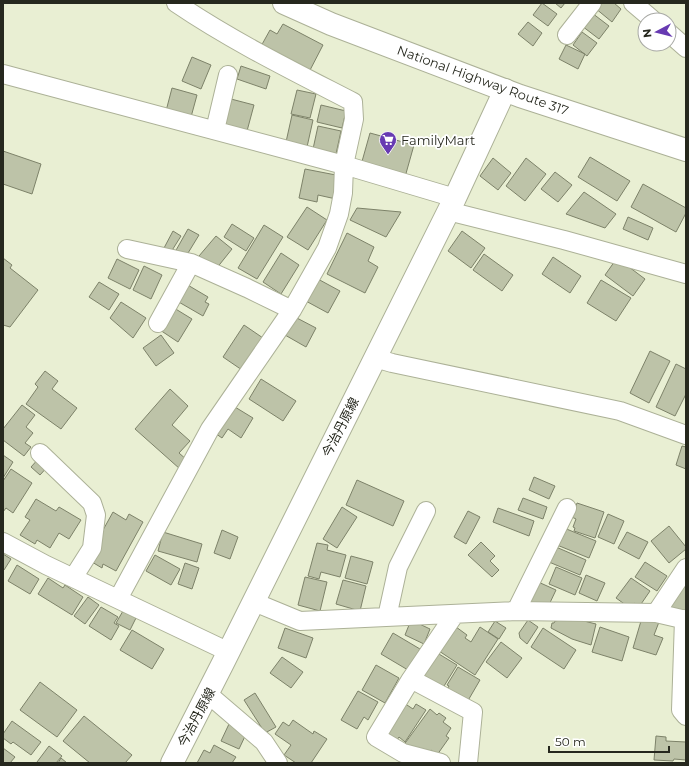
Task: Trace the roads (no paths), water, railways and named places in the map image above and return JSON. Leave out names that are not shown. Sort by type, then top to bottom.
[{"type":"main road","name":"National Highway Route 317","points":[[284,3],[331,24],[505,90],[686,150]]},
{"type":"main road","name":"今治丹原線","points":[[172,763],[208,694],[452,205],[505,90]]},
{"type":"street","points":[[118,599],[210,429],[292,310],[326,248],[339,214],[343,193],[344,164],[354,119],[353,102],[294,72],[208,24],[176,3]]},
{"type":"street","points":[[566,35],[592,3]]},
{"type":"street","points":[[633,3],[644,12]]},
{"type":"street","points":[[677,40],[686,48]]},
{"type":"street","points":[[3,74],[344,164],[452,205],[564,240],[686,274]]},
{"type":"street","points":[[215,130],[228,75]]},
{"type":"street","points":[[127,249],[191,263],[292,310]]},
{"type":"street","points":[[158,323],[191,263]]},
{"type":"street","points":[[375,358],[437,373],[620,411],[686,435]]},
{"type":"street","points":[[40,453],[92,503],[96,515],[92,548],[73,578]]},
{"type":"street","points":[[516,612],[567,508]]},
{"type":"street","points":[[387,617],[398,567],[426,511]]},
{"type":"street","points":[[3,542],[46,566],[229,652]]},
{"type":"street","points":[[656,613],[686,568]]},
{"type":"street","points":[[254,602],[300,621],[516,612],[656,613],[685,619],[681,710],[686,716]]},
{"type":"street","points":[[441,763],[403,753],[376,737],[411,678],[454,614]]},
{"type":"street","points":[[411,678],[473,712],[468,763]]},
{"type":"street","points":[[208,694],[264,742],[278,763]]},
{"type":"place","name":"FamilyMart","points":[[388,155]]}]
